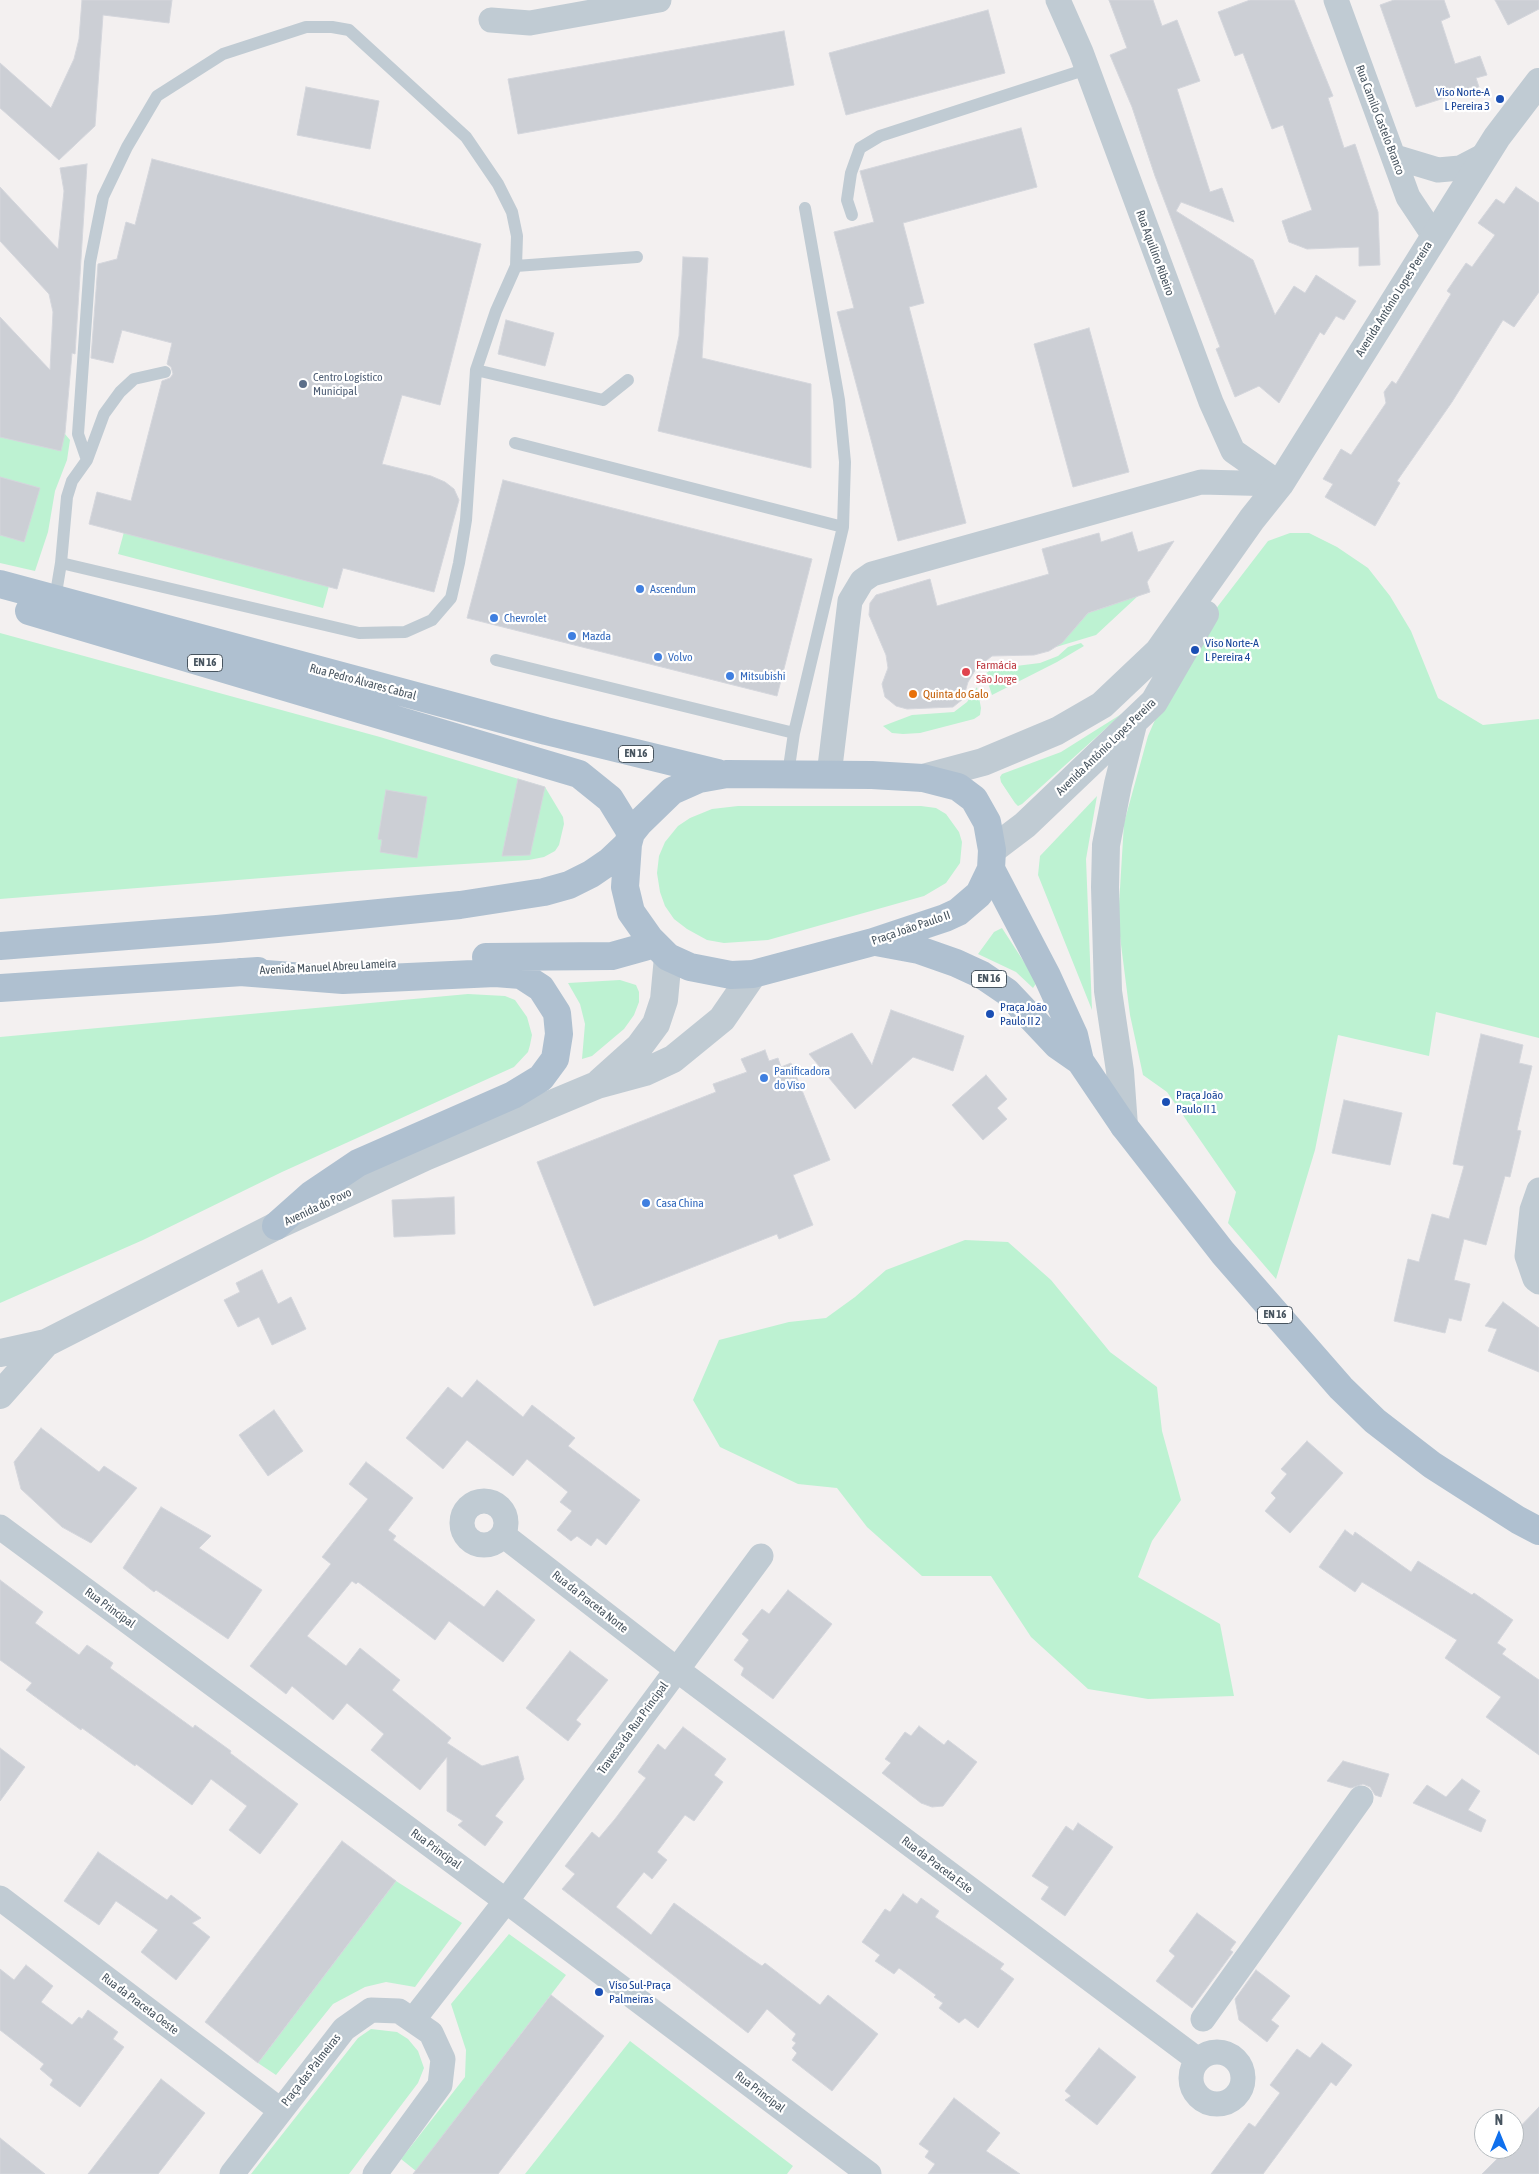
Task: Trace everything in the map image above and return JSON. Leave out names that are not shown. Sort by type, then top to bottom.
[{"type":"main road","name":"Rua Pedro Álvares Cabral","points":[[0,584],[546,731],[727,774]]},
{"type":"main road","name":"Rua Pedro Álvares Cabral","points":[[0,603],[579,774],[610,798],[630,838]]},
{"type":"main road","name":"EN 16","points":[[630,838],[648,812],[672,790],[699,779],[727,774],[923,778],[958,787],[974,799],[987,822],[991,859],[1074,1035],[1080,1061],[1124,1126],[1223,1253],[1341,1388],[1375,1421],[1432,1465],[1539,1531]]},
{"type":"main road","points":[[0,946],[217,929],[460,905],[544,892],[569,885],[591,874],[610,861],[630,838]]},
{"type":"main road","name":"Praça João Paulo II","points":[[630,838],[625,873],[627,899],[637,922],[662,950],[690,966],[731,975],[753,974],[872,942],[958,912],[979,894],[991,859]]},
{"type":"main road","name":"EN 16","points":[[872,942],[919,950],[982,975],[1007,992],[1057,1046],[1080,1061]]},
{"type":"main road","name":"Avenida Manuel Abreu Lameira","points":[[0,988],[501,956],[612,956],[662,950]]},
{"type":"main road","points":[[240,972],[343,980],[495,973],[521,975],[541,988],[556,1012],[559,1034],[555,1059],[541,1078],[514,1095],[358,1163],[312,1194],[276,1226]]},
{"type":"street","points":[[491,20],[530,23],[659,0]]},
{"type":"street","name":"Rua Aquilino Ribeiro","points":[[1058,0],[1087,69],[1211,402],[1233,451],[1280,484]]},
{"type":"street","name":"Rua Camilo Castelo Branco","points":[[1336,0],[1378,120],[1395,157],[1408,198],[1434,236]]},
{"type":"street","name":"Avenida António Lopes Pereira","points":[[923,778],[984,762],[1057,731],[1102,705],[1158,652],[1252,519],[1280,484],[1485,155],[1539,82]]},
{"type":"street","points":[[1395,157],[1438,170],[1460,168],[1485,155]]},
{"type":"street","points":[[829,775],[850,601],[862,581],[872,574],[1201,482],[1280,484]]},
{"type":"street","name":"Avenida António Lopes Pereira","points":[[991,859],[1154,702],[1206,613],[1252,519]]},
{"type":"street","points":[[1124,1126],[1120,1071],[1108,991],[1105,887],[1106,845],[1118,784],[1133,724]]},
{"type":"street","name":"Avenida do Povo","points":[[597,1085],[639,1047],[656,1024],[664,1000],[662,950]]},
{"type":"street","name":"Avenida do Povo","points":[[0,1353],[46,1343],[276,1226],[427,1156],[597,1085],[645,1072],[673,1058],[722,1019],[753,974]]},
{"type":"street","points":[[1539,1190],[1532,1210],[1527,1256],[1535,1279],[1539,1282]]},
{"type":"street","name":"Avenida do Povo","points":[[0,1395],[46,1343]]},
{"type":"street","name":"Rua Principal","points":[[0,1527],[506,1901],[869,2174]]},
{"type":"street","name":"Rua da Praceta Norte","points":[[504,1535],[676,1669]]},
{"type":"street","name":"Travessa da Rua Principal","points":[[506,1901],[761,1556]]},
{"type":"street","name":"Rua da Praceta Este","points":[[676,1669],[1198,2060]]},
{"type":"street","points":[[1203,2019],[1361,1798]]},
{"type":"street","name":"Rua da Praceta Oeste","points":[[0,1898],[280,2110]]},
{"type":"street","points":[[414,2020],[506,1901]]},
{"type":"street","name":"Praça das Palmeiras","points":[[232,2174],[344,2029],[371,2010],[399,2011],[431,2033],[443,2059],[440,2085],[375,2174]]},
{"type":"lane","points":[[61,563],[359,633],[405,632],[432,620],[451,598],[460,563],[466,520],[476,370],[496,311],[516,266],[517,236],[512,212],[498,184],[466,137],[349,30],[332,26],[306,26],[224,54],[157,96],[127,147],[103,197],[90,262],[78,434],[87,460]]},
{"type":"lane","points":[[852,215],[848,200],[851,173],[860,148],[880,136],[1087,69]]},
{"type":"lane","points":[[788,774],[794,733],[843,527],[845,462],[839,400],[805,208]]},
{"type":"lane","points":[[516,266],[637,257]]},
{"type":"lane","points":[[476,370],[604,400],[628,380]]},
{"type":"lane","points":[[55,599],[61,563],[67,497],[72,481],[87,460],[104,414],[120,392],[134,378],[165,372]]},
{"type":"lane","points":[[515,443],[843,527]]},
{"type":"lane","points":[[496,660],[794,733]]},
{"type":"green space","points":[[0,420],[65,434],[70,440],[67,460],[55,491],[48,532],[35,571],[0,563]]},
{"type":"green space","points":[[124,532],[329,586],[323,608],[118,554]]},
{"type":"green space","points":[[1290,533],[1309,533],[1337,547],[1368,568],[1390,596],[1411,631],[1438,698],[1483,725],[1539,719],[1539,1038],[1436,1012],[1429,1056],[1338,1035],[1315,1150],[1276,1279],[1228,1223],[1236,1192],[1167,1092],[1143,1075],[1130,1015],[1118,921],[1124,823],[1148,736],[1172,681],[1205,623],[1268,541]]},
{"type":"green space","points":[[1139,595],[1096,635],[1056,647],[1088,613]]},
{"type":"green space","points":[[0,633],[380,737],[545,787],[563,817],[564,824],[559,845],[555,851],[544,857],[529,860],[350,871],[0,899]]},
{"type":"green space","points":[[1081,643],[1084,646],[1057,662],[992,695],[985,674],[992,669],[1040,663],[1058,656],[1068,647]]},
{"type":"green space","points":[[977,687],[981,708],[980,715],[974,719],[920,733],[892,733],[883,726],[912,715],[954,712],[967,702]]},
{"type":"green space","points":[[1123,713],[1022,804],[1018,806],[1015,803],[1001,782],[1000,777],[1002,774],[1061,752]]},
{"type":"green space","points":[[1097,796],[1086,859],[1092,1010],[1038,875],[1040,856]]},
{"type":"green space","points":[[738,806],[921,806],[936,808],[946,814],[959,832],[962,842],[960,863],[946,883],[924,896],[768,940],[724,943],[707,940],[674,919],[665,906],[660,892],[657,873],[659,856],[665,842],[678,826],[690,818],[712,809]]},
{"type":"green space","points":[[1002,928],[1037,982],[1033,988],[1016,972],[978,954],[994,932]]},
{"type":"green space","points":[[620,980],[636,985],[639,992],[639,1002],[634,1015],[624,1029],[592,1056],[582,1059],[585,1024],[580,1004],[568,983]]},
{"type":"green space","points":[[468,994],[505,996],[515,1000],[527,1017],[532,1035],[530,1045],[528,1052],[514,1067],[282,1172],[143,1240],[0,1303],[0,1037]]},
{"type":"green space","points":[[965,1240],[1008,1242],[1051,1280],[1110,1352],[1157,1387],[1162,1431],[1181,1500],[1152,1541],[1138,1577],[1220,1624],[1234,1696],[1148,1699],[1088,1689],[1031,1637],[991,1576],[922,1576],[867,1527],[837,1488],[798,1484],[720,1447],[693,1400],[719,1340],[789,1322],[826,1318],[855,1297],[886,1270]]},
{"type":"green space","points":[[396,1881],[462,1923],[415,1987],[386,1982],[365,1987],[333,2004],[276,2075],[258,2063]]},
{"type":"green space","points":[[509,1934],[566,1975],[416,2171],[401,2159],[465,2077],[466,2050],[451,2004]]},
{"type":"green space","points":[[371,2029],[397,2032],[408,2039],[418,2051],[424,2068],[418,2083],[349,2174],[251,2174],[358,2038]]},
{"type":"green space","points":[[630,2041],[793,2166],[787,2174],[525,2174]]},
{"type":"building","points":[[82,0],[172,0],[169,23],[103,15],[95,126],[59,160],[0,108],[0,63],[51,108],[74,59],[79,39]]},
{"type":"building","points":[[1109,0],[1153,0],[1162,26],[1177,20],[1200,81],[1177,89],[1210,192],[1222,188],[1234,222],[1181,202],[1176,211],[1253,260],[1275,315],[1294,286],[1305,293],[1316,275],[1356,301],[1344,320],[1336,316],[1324,335],[1320,332],[1279,403],[1259,386],[1235,397],[1216,349],[1220,347],[1155,176],[1132,107],[1110,55],[1127,48]]},
{"type":"building","points":[[1250,0],[1294,0],[1333,96],[1328,98],[1344,148],[1355,144],[1378,212],[1380,265],[1359,266],[1359,247],[1307,249],[1289,242],[1282,221],[1312,210],[1283,125],[1272,129],[1243,53],[1235,56],[1218,12]]},
{"type":"building","points":[[1394,0],[1444,0],[1450,17],[1441,21],[1455,64],[1480,56],[1487,75],[1476,78],[1479,87],[1416,107],[1380,5]]},
{"type":"building","points":[[1495,0],[1539,0],[1539,9],[1508,25]]},
{"type":"building","points":[[988,10],[1005,73],[846,115],[829,53]]},
{"type":"building","points":[[784,31],[794,85],[518,134],[508,79]]},
{"type":"building","points":[[306,87],[379,101],[370,149],[297,135]]},
{"type":"building","points":[[1021,128],[1037,187],[903,223],[924,303],[909,307],[966,523],[898,541],[837,312],[854,308],[834,232],[874,222],[860,171]]},
{"type":"building","name":"Centro Logístico Municipal","points":[[152,159],[481,244],[440,405],[402,395],[382,464],[431,476],[445,482],[454,489],[459,500],[434,592],[343,568],[337,589],[89,524],[97,492],[131,501],[162,381],[170,378],[173,374],[171,367],[167,364],[172,343],[122,330],[113,363],[91,358],[98,264],[117,259],[126,222],[135,225]]},
{"type":"building","points":[[87,164],[75,354],[72,353],[65,433],[61,451],[0,437],[0,317],[50,370],[53,312],[49,294],[0,241],[0,187],[58,249],[64,191],[60,168]]},
{"type":"building","points":[[1516,187],[1539,203],[1539,292],[1514,327],[1503,320],[1452,402],[1397,481],[1400,483],[1375,526],[1325,497],[1333,484],[1323,479],[1341,449],[1351,455],[1386,403],[1384,392],[1392,381],[1396,384],[1451,294],[1447,291],[1466,263],[1472,267],[1495,235],[1478,223],[1496,199],[1504,204]]},
{"type":"building","points":[[683,257],[708,258],[702,358],[811,384],[811,468],[658,431],[679,336]]},
{"type":"building","points":[[506,320],[554,333],[545,366],[498,354]]},
{"type":"building","points":[[1089,328],[1129,472],[1073,487],[1034,344]]},
{"type":"building","points":[[0,477],[40,488],[24,542],[0,535]]},
{"type":"building","name":"Ascendum","points":[[503,480],[812,559],[777,696],[467,618]]},
{"type":"building","points":[[1132,532],[1138,552],[1174,541],[1147,582],[1150,592],[1088,613],[1062,643],[1049,651],[1034,655],[992,656],[976,669],[968,682],[963,699],[953,707],[907,709],[896,706],[885,697],[882,684],[888,668],[886,655],[869,615],[870,603],[876,595],[930,579],[937,606],[1049,574],[1042,549],[1099,533],[1101,542]]},
{"type":"building","points":[[518,779],[545,787],[530,855],[502,856]]},
{"type":"building","points":[[386,790],[427,797],[417,858],[380,852],[382,840],[378,839]]},
{"type":"building","points":[[891,1010],[964,1036],[953,1071],[913,1057],[855,1109],[809,1054],[852,1033],[872,1065]]},
{"type":"building","points":[[1481,1034],[1523,1045],[1519,1063],[1532,1066],[1517,1130],[1521,1131],[1510,1177],[1505,1176],[1486,1245],[1464,1239],[1454,1280],[1470,1284],[1461,1321],[1449,1318],[1445,1333],[1394,1321],[1408,1259],[1419,1262],[1432,1214],[1449,1219],[1464,1166],[1453,1164]]},
{"type":"building","name":"Casa China","points":[[765,1050],[769,1061],[778,1058],[781,1067],[791,1063],[830,1160],[793,1175],[813,1225],[779,1239],[777,1234],[594,1306],[537,1162],[716,1092],[713,1084],[747,1072],[741,1059]]},
{"type":"building","points":[[986,1075],[1007,1099],[997,1108],[1007,1119],[983,1140],[952,1105]]},
{"type":"building","points":[[1344,1100],[1402,1113],[1390,1165],[1332,1153]]},
{"type":"building","points":[[454,1197],[455,1234],[394,1237],[392,1200]]},
{"type":"building","points":[[262,1270],[278,1304],[291,1297],[306,1329],[272,1345],[259,1317],[238,1327],[224,1300],[240,1292],[236,1283]]},
{"type":"building","points":[[1503,1302],[1539,1328],[1539,1372],[1488,1351],[1497,1329],[1485,1326]]},
{"type":"building","points":[[477,1380],[523,1417],[532,1405],[575,1438],[568,1446],[640,1500],[606,1545],[597,1538],[591,1546],[577,1536],[571,1541],[557,1530],[572,1511],[560,1502],[568,1492],[527,1459],[513,1476],[467,1440],[443,1469],[406,1438],[448,1387],[462,1398]]},
{"type":"building","points":[[274,1410],[303,1451],[268,1476],[239,1435]]},
{"type":"building","points":[[41,1428],[99,1472],[104,1466],[137,1488],[91,1543],[62,1527],[21,1489],[14,1462]]},
{"type":"building","points":[[1307,1441],[1343,1473],[1290,1533],[1265,1511],[1276,1498],[1271,1493],[1287,1474],[1281,1469]]},
{"type":"building","points":[[366,1462],[413,1498],[388,1530],[396,1536],[393,1540],[484,1607],[497,1590],[535,1620],[503,1662],[449,1621],[435,1640],[358,1582],[356,1584],[352,1581],[307,1636],[346,1666],[360,1648],[400,1680],[392,1690],[451,1738],[447,1743],[482,1766],[518,1756],[524,1779],[495,1816],[503,1822],[485,1846],[458,1825],[463,1821],[447,1811],[447,1757],[420,1790],[371,1750],[384,1734],[347,1703],[333,1720],[292,1686],[286,1694],[250,1666],[331,1564],[322,1557],[368,1499],[349,1484]]},
{"type":"building","points":[[161,1507],[211,1536],[199,1548],[262,1590],[228,1639],[156,1590],[154,1592],[123,1568]]},
{"type":"building","points":[[1345,1530],[1353,1536],[1355,1532],[1411,1572],[1418,1561],[1472,1595],[1474,1593],[1513,1620],[1497,1643],[1506,1649],[1502,1654],[1539,1680],[1539,1755],[1486,1717],[1501,1697],[1445,1658],[1457,1640],[1362,1582],[1355,1592],[1319,1567]]},
{"type":"building","points":[[0,1580],[43,1612],[35,1623],[79,1655],[87,1645],[113,1663],[110,1668],[193,1728],[195,1725],[231,1751],[230,1753],[298,1804],[260,1854],[229,1830],[247,1806],[211,1779],[192,1805],[136,1764],[135,1766],[82,1728],[81,1730],[26,1690],[32,1683],[0,1660]]},
{"type":"building","points":[[788,1590],[832,1624],[773,1699],[741,1675],[744,1668],[734,1660],[749,1640],[742,1634],[762,1609],[769,1614]]},
{"type":"building","points":[[570,1651],[608,1680],[576,1720],[581,1724],[568,1741],[526,1708]]},
{"type":"building","points":[[919,1726],[944,1745],[948,1740],[977,1762],[943,1806],[932,1807],[921,1803],[882,1773],[891,1763],[885,1759],[905,1732],[911,1736]]},
{"type":"building","points":[[683,1727],[726,1759],[714,1775],[723,1782],[694,1821],[685,1815],[657,1852],[667,1860],[652,1879],[644,1872],[616,1907],[651,1935],[674,1903],[762,1966],[765,1963],[820,2005],[828,1995],[878,2034],[832,2091],[792,2060],[797,2053],[792,2048],[796,2043],[792,2040],[796,2034],[767,2009],[748,2033],[562,1889],[575,1874],[565,1866],[592,1832],[599,1838],[615,1819],[646,1778],[638,1772],[658,1744],[665,1750]]},
{"type":"building","points":[[0,1748],[25,1767],[0,1801]]},
{"type":"building","points":[[1343,1761],[1389,1774],[1381,1797],[1375,1795],[1370,1787],[1363,1784],[1351,1788],[1327,1781]]},
{"type":"building","points":[[1462,1779],[1480,1791],[1468,1810],[1486,1820],[1481,1832],[1413,1803],[1427,1785],[1446,1797]]},
{"type":"building","points":[[1078,1823],[1113,1847],[1065,1916],[1041,1899],[1049,1887],[1032,1876],[1066,1826],[1073,1831]]},
{"type":"building","points":[[342,1841],[396,1881],[258,2063],[205,2022]]},
{"type":"building","points":[[98,1852],[167,1900],[171,1895],[201,1918],[192,1923],[210,1937],[176,1980],[141,1952],[158,1930],[116,1901],[99,1925],[64,1901]]},
{"type":"building","points":[[903,1894],[917,1904],[921,1898],[939,1911],[935,1917],[1004,1964],[1000,1969],[1014,1979],[978,2028],[965,2018],[959,2023],[939,2008],[943,2003],[934,1997],[936,1995],[899,1968],[894,1974],[875,1961],[880,1955],[862,1942],[885,1909],[890,1912]]},
{"type":"building","points":[[1197,1913],[1236,1942],[1230,1950],[1233,1952],[1192,2008],[1156,1981],[1175,1956],[1169,1951]]},
{"type":"building","points":[[26,1965],[53,1986],[41,2002],[72,2025],[79,2017],[82,2019],[88,2010],[118,2032],[113,2039],[124,2047],[80,2107],[50,2085],[53,2080],[40,2069],[44,2064],[0,2030],[0,1969],[14,1980]]},
{"type":"building","points":[[1256,1970],[1290,1996],[1271,2020],[1279,2026],[1267,2042],[1239,2020],[1235,1999]]},
{"type":"building","points":[[551,1995],[604,2036],[498,2174],[413,2174]]},
{"type":"building","points":[[1322,2043],[1352,2065],[1336,2086],[1331,2082],[1263,2174],[1211,2174],[1249,2123],[1255,2127],[1280,2093],[1270,2085],[1297,2049],[1310,2058]]},
{"type":"building","points":[[1099,2048],[1136,2077],[1097,2125],[1065,2100],[1071,2096],[1065,2091]]},
{"type":"building","points":[[161,2079],[205,2113],[158,2174],[88,2174]]},
{"type":"building","points":[[954,2098],[1000,2133],[986,2151],[1020,2174],[928,2174],[935,2164],[925,2157],[929,2151],[919,2144]]},
{"type":"building","points":[[1539,2107],[1539,2174],[1482,2174],[1497,2159],[1524,2159],[1524,2123]]},
{"type":"building","points":[[0,2138],[45,2174],[0,2174]]},
{"type":"place","name":"Viso Norte-A L Pereira 3","points":[[1500,99]]},
{"type":"place","name":"Centro Logístico Municipal","points":[[303,384]]},
{"type":"place","name":"Ascendum","points":[[640,589]]},
{"type":"place","name":"Chevrolet","points":[[494,618]]},
{"type":"place","name":"Mazda","points":[[572,636]]},
{"type":"place","name":"Viso Norte-A L Pereira 4","points":[[1195,650]]},
{"type":"place","name":"Volvo","points":[[658,657]]},
{"type":"place","name":"Farmácia São Jorge","points":[[966,672]]},
{"type":"place","name":"Mitsubishi","points":[[730,676]]},
{"type":"place","name":"Quinta do Galo","points":[[913,694]]},
{"type":"place","name":"Praça João Paulo II 2","points":[[990,1014]]},
{"type":"place","name":"Panificadora do Viso","points":[[764,1078]]},
{"type":"place","name":"Praça João Paulo II 1","points":[[1166,1102]]},
{"type":"place","name":"Casa China","points":[[646,1203]]},
{"type":"place","name":"Viso Sul-Praça Palmeiras","points":[[599,1992]]}]
